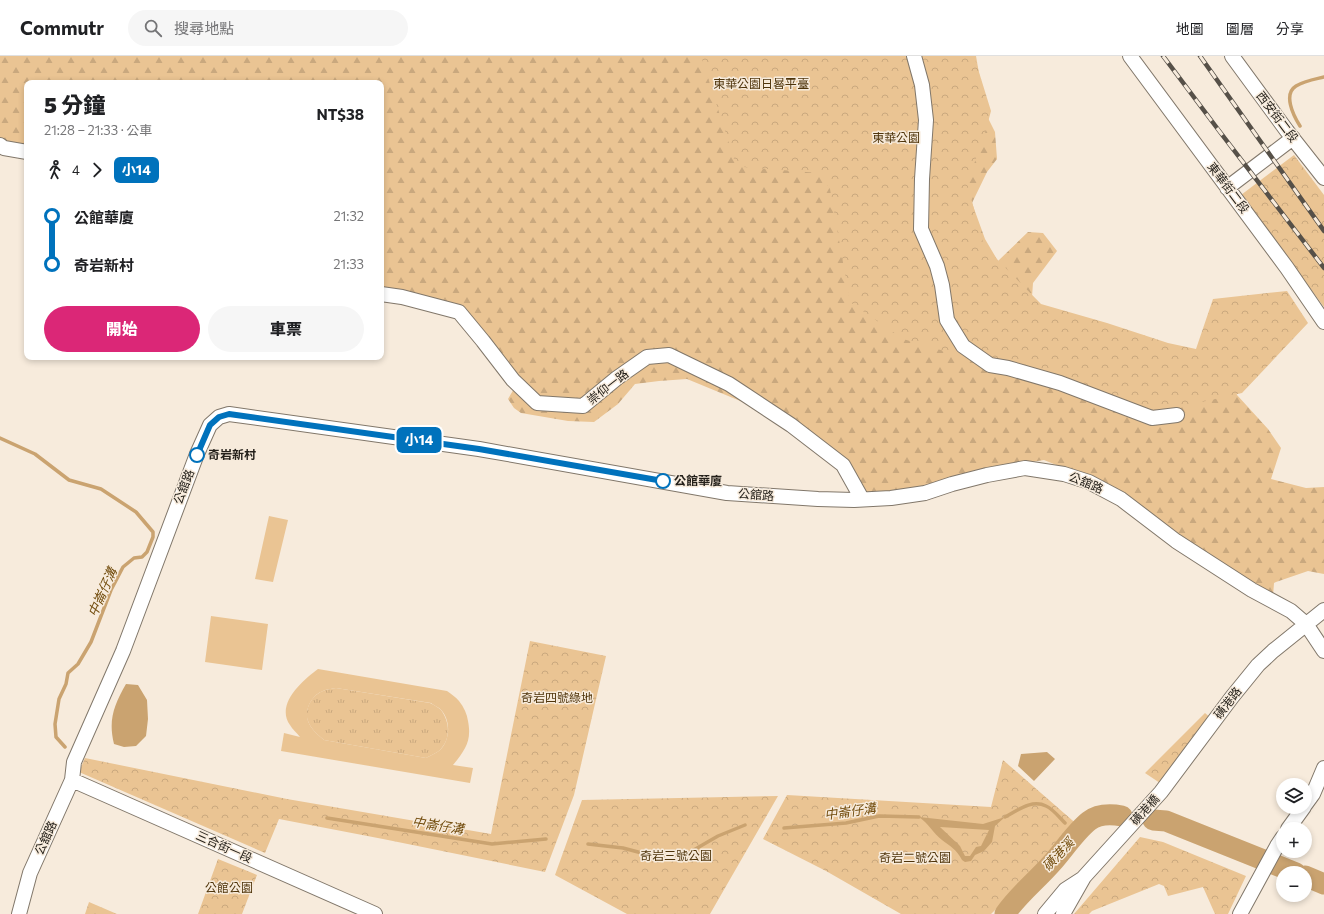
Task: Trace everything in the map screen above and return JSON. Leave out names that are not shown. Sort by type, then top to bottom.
[{"type":"street","points":[[914,56],[922,85],[926,120],[922,179],[921,229],[937,266],[942,285],[947,320],[963,346],[990,365],[1008,368],[1060,383],[1152,418],[1177,415]]},
{"type":"street","name":"東華街二段","points":[[1130,56],[1287,268],[1324,322]]},
{"type":"street","name":"西安街二段","points":[[1232,56],[1324,178]]},
{"type":"street","points":[[1227,188],[1293,138]]},
{"type":"street","points":[[1,149],[24,152]]},
{"type":"street","name":"崇仰一路","points":[[384,294],[402,297],[459,312],[513,380],[537,403],[583,406],[617,378],[647,357],[669,355],[729,384],[791,425],[843,465],[862,500]]},
{"type":"street","name":"公舘路","points":[[19,914],[30,873],[72,780],[76,757],[123,651],[197,454],[210,425],[219,417],[229,414],[479,449],[727,493],[818,499],[862,500],[925,494],[952,484],[987,475],[1025,468],[1064,474],[1089,482],[1121,499],[1176,541],[1252,590],[1291,611],[1306,624],[1324,651]]},
{"type":"street","points":[[1306,624],[1324,610]]},
{"type":"street","name":"磺港路","points":[[1161,792],[1232,697],[1258,665],[1306,624]]},
{"type":"street","points":[[1312,795],[1324,768]]},
{"type":"street","name":"三合街一段","points":[[72,780],[375,914]]},
{"type":"street","name":"磺港橋","points":[[1084,877],[1161,792]]},
{"type":"street","points":[[1240,914],[1276,848]]},
{"type":"street","points":[[1045,914],[1065,890],[1084,877]]},
{"type":"street","points":[[1063,914],[1084,877]]},
{"type":"green space","name":"東華公園日晷平臺","points":[[0,56],[976,56],[986,114],[995,132],[997,159],[987,172],[972,203],[985,239],[998,261],[1028,232],[1043,233],[1057,251],[1033,283],[1031,311],[1097,333],[1144,335],[1169,352],[1228,367],[1237,395],[1268,429],[1281,448],[1271,479],[1306,488],[1324,487],[1324,574],[1308,571],[1276,582],[1274,583],[1273,596],[1103,484],[1044,460],[983,470],[921,489],[871,495],[853,490],[843,468],[750,405],[687,379],[635,384],[618,404],[594,422],[568,421],[521,413],[514,408],[508,399],[515,387],[462,317],[384,296],[384,80],[24,80],[24,149],[0,145]]},
{"type":"green space","name":"東華公園","points":[[701,56],[974,56],[991,111],[984,137],[967,183],[984,246],[1041,304],[1107,323],[1168,343],[1196,349],[1213,299],[1287,291],[1308,323],[1242,393],[1139,416],[999,364],[944,351],[903,339],[850,302],[830,189],[819,173],[743,167],[734,159]]},
{"type":"green space","points":[[1294,155],[1324,195],[1324,307],[1241,195]]},
{"type":"green space","points":[[269,516],[288,520],[273,582],[255,579]]},
{"type":"green space","points":[[211,616],[268,624],[262,670],[205,662]]},
{"type":"green space","name":"奇岩四號綠地","points":[[530,641],[606,656],[574,795],[545,872],[279,819],[265,853],[79,772],[85,758],[287,799],[491,834]]},
{"type":"green space","points":[[318,669],[447,691],[461,703],[468,718],[468,740],[461,755],[453,765],[473,768],[470,783],[281,751],[284,733],[300,737],[292,728],[286,717],[288,701],[305,679]],"holes":[[[336,688],[431,703],[439,708],[446,717],[448,735],[440,750],[426,758],[324,740],[311,727],[307,716],[308,707],[315,696],[325,690]]]},
{"type":"green space","points":[[336,688],[430,703],[441,710],[448,725],[448,736],[444,746],[439,751],[426,758],[324,740],[309,724],[307,716],[308,707],[312,699],[319,693]]},
{"type":"green space","points":[[1205,713],[1212,719],[1160,783],[1145,773]]},
{"type":"green space","name":"奇岩二號公園","points":[[1003,760],[1080,827],[991,914],[901,914],[826,871],[763,839],[787,795],[991,807]]},
{"type":"green space","name":"奇岩三號公園","points":[[778,796],[710,914],[627,914],[555,875],[582,800]]},
{"type":"green space","points":[[1140,837],[1163,842],[1246,876],[1228,914],[1215,914],[1203,887],[1168,896],[1164,886],[1159,884],[1092,911],[1089,914],[1074,914]]},
{"type":"green space","name":"公館公園","points":[[218,859],[257,875],[242,914],[198,914]]},
{"type":"green space","points":[[89,902],[117,914],[85,914]]},
{"type":"shaded area","points":[[126,684],[138,685],[147,700],[148,719],[146,736],[136,746],[124,747],[114,744],[112,735],[112,720],[115,706]]},
{"type":"shaded area","points":[[1047,752],[1055,759],[1034,781],[1018,766],[1021,754]]},
{"type":"shaded area","points":[[919,817],[983,824],[1005,817],[995,826],[992,842],[984,851],[975,855],[971,861],[965,862],[951,846],[939,837]],"holes":[[[940,827],[989,830],[981,846],[976,847],[970,856],[965,856],[960,846]]]},
{"type":"waterway","points":[[1300,126],[1290,105],[1290,94],[1296,86],[1310,80],[1324,77]]},
{"type":"waterway","name":"中崙仔溝","points":[[0,438],[35,454],[69,480],[101,489],[136,512],[153,532],[153,537],[147,552],[142,557],[134,558],[123,567],[111,590],[91,642],[78,664],[68,673],[66,684],[59,699],[55,724],[56,737],[65,747]]},
{"type":"waterway","name":"中崙仔溝","points":[[1005,817],[1025,806],[1041,804],[1051,809],[1065,823]]},
{"type":"waterway","name":"磺港溪","points":[[1005,914],[1015,901],[1051,864],[1084,825],[1096,817],[1105,815],[1122,816]]},
{"type":"waterway","name":"中崙仔溝","points":[[784,828],[846,823],[879,816],[919,817]]},
{"type":"waterway","name":"中崙仔溝","points":[[327,818],[492,844],[546,839]]},
{"type":"waterway","name":"磺港溪","points":[[1153,820],[1166,821],[1278,866]]},
{"type":"waterway","name":"中崙仔溝","points":[[588,844],[623,848],[653,856],[685,855],[718,836],[745,825]]},
{"type":"waterway","name":"磺港溪","points":[[1312,879],[1324,884]]},
{"type":"railway","points":[[1163,56],[1324,268]]},
{"type":"railway","points":[[1200,56],[1324,231]]},
{"type":"bus line","name":"小14","points":[[197,455],[210,425],[219,417],[229,414],[479,449],[663,481]]},
{"type":"place","name":"奇岩新村","points":[[197,455]]},
{"type":"place","name":"公館華廈","points":[[663,481]]}]
